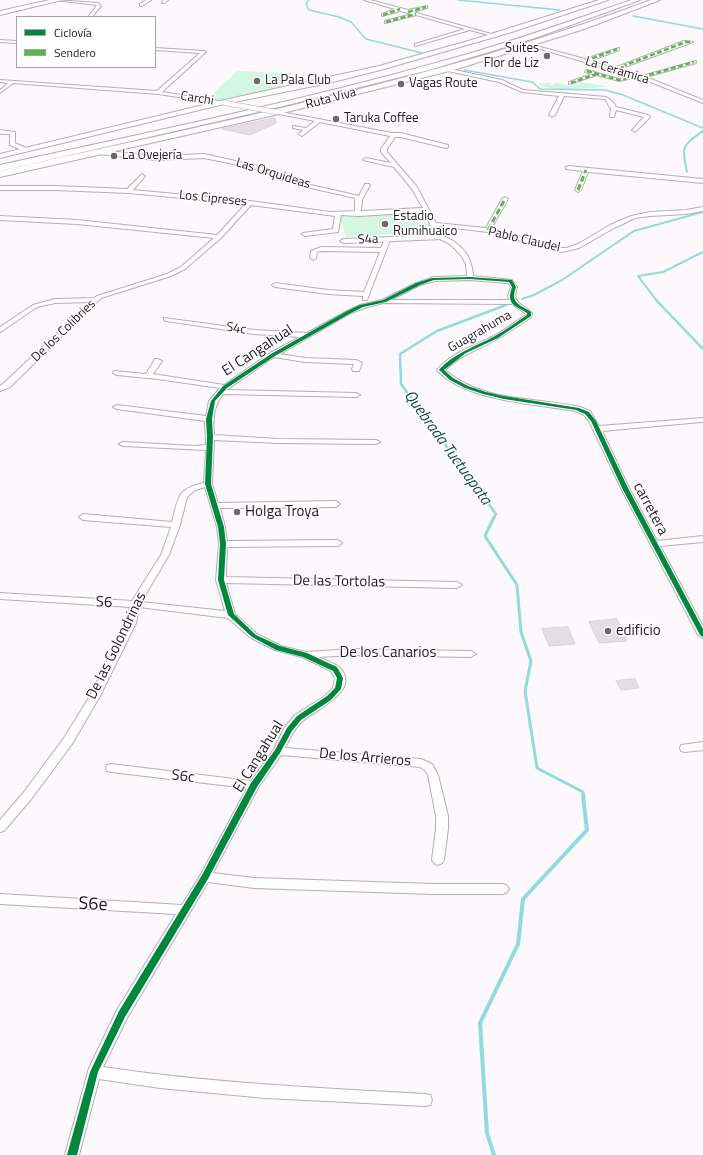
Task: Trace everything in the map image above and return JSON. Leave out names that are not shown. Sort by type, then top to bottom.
[{"type":"highway","points":[[589,12],[617,0]]},
{"type":"highway","name":"Ruta Viva","points":[[0,163],[400,70],[488,47],[622,0]]},
{"type":"highway","name":"Ruta Viva","points":[[0,168],[235,115],[426,68],[539,35],[637,0]]},
{"type":"highway","points":[[601,13],[644,0]]},
{"type":"main road","points":[[0,12],[45,0]]},
{"type":"main road","points":[[0,12],[58,0]]},
{"type":"main road","name":"Ruta Viva","points":[[0,156],[222,103],[349,76],[496,36],[605,0]]},
{"type":"main road","name":"Ruta Viva","points":[[0,174],[277,112],[445,69],[456,69],[585,27],[656,0]]},
{"type":"street","points":[[58,0],[87,2],[100,0]]},
{"type":"street","points":[[106,0],[117,0]]},
{"type":"street","points":[[141,6],[149,0]]},
{"type":"street","points":[[366,0],[496,36]]},
{"type":"street","points":[[87,2],[99,6],[91,16]]},
{"type":"street","points":[[408,12],[426,7]]},
{"type":"street","points":[[383,15],[400,10]]},
{"type":"street","points":[[386,22],[416,14]]},
{"type":"street","points":[[417,45],[469,29]]},
{"type":"street","points":[[0,41],[16,42]]},
{"type":"street","points":[[615,69],[686,42],[691,42]]},
{"type":"street","name":"La Cerámica","points":[[529,45],[639,76],[703,102]]},
{"type":"street","points":[[156,49],[204,52],[158,93]]},
{"type":"street","points":[[585,61],[617,49]]},
{"type":"street","points":[[587,71],[619,80],[694,62]]},
{"type":"street","points":[[456,69],[500,81],[522,91],[606,98],[614,108],[647,117],[635,130]]},
{"type":"street","points":[[571,83],[596,74]]},
{"type":"street","name":"Carchi","points":[[0,81],[158,93],[277,112],[392,135],[401,135],[446,146]]},
{"type":"street","points":[[0,92],[12,82]]},
{"type":"street","points":[[552,115],[562,95]]},
{"type":"street","points":[[612,116],[614,108]]},
{"type":"street","points":[[302,134],[320,120]]},
{"type":"street","points":[[295,127],[308,130]]},
{"type":"street","points":[[0,132],[13,133],[12,144],[26,150]]},
{"type":"street","points":[[392,135],[393,137],[384,149],[384,152],[415,188],[432,224],[440,237],[452,243],[464,254],[469,264],[470,278]]},
{"type":"street","name":"Las Orquideas","points":[[98,152],[155,158],[204,156],[256,167],[300,184],[358,198]]},
{"type":"street","points":[[366,160],[396,166]]},
{"type":"street","points":[[568,168],[703,181]]},
{"type":"street","points":[[578,190],[586,170]]},
{"type":"street","points":[[129,191],[142,176]]},
{"type":"street","points":[[677,178],[703,184]]},
{"type":"street","points":[[358,214],[358,198],[360,198],[367,185]]},
{"type":"street","name":"Los Cipreses","points":[[0,188],[55,188],[129,191],[250,203],[338,214],[426,210]]},
{"type":"street","points":[[488,230],[505,198]]},
{"type":"street","name":"De los Colibries","points":[[0,389],[7,385],[99,297],[169,275],[183,268],[218,237],[250,203]]},
{"type":"street","name":"Pablo Claudel","points":[[432,224],[488,230],[562,250],[568,250],[633,218],[645,215],[687,213],[703,209]]},
{"type":"street","points":[[305,234],[336,231],[338,214]]},
{"type":"street","points":[[1,219],[85,223],[218,237]]},
{"type":"street","name":"S4a","points":[[344,241],[440,237]]},
{"type":"street","points":[[362,306],[387,240]]},
{"type":"street","points":[[313,258],[314,251],[316,249],[383,250]]},
{"type":"street","name":"El Cangahual","points":[[72,1155],[94,1072],[122,1014],[186,910],[254,785],[278,751],[289,730],[299,718],[329,698],[338,689],[340,678],[335,669],[305,655],[278,648],[254,636],[231,615],[221,580],[223,544],[221,527],[208,484],[210,442],[209,419],[213,401],[223,390],[273,355],[362,306],[384,302],[425,281],[470,278]]},
{"type":"street","name":"Guagrahuma","points":[[470,278],[510,281],[514,287],[511,295],[513,302],[530,313],[529,316],[496,337],[464,352],[441,370],[445,375],[468,388],[512,398],[566,407]]},
{"type":"street","points":[[275,285],[328,292],[367,294]]},
{"type":"street","points":[[2,328],[35,306],[55,301],[96,300]]},
{"type":"street","points":[[384,302],[513,302]]},
{"type":"street","name":"S4c","points":[[166,318],[254,332],[307,335]]},
{"type":"street","points":[[273,355],[305,360],[356,362],[358,363],[356,369]]},
{"type":"street","points":[[148,376],[158,361]]},
{"type":"street","points":[[117,373],[148,376],[223,390],[356,395]]},
{"type":"street","name":"carretera","points":[[566,407],[587,413],[654,544],[703,635]]},
{"type":"street","points":[[116,408],[209,419]]},
{"type":"street","points":[[596,429],[701,420]]},
{"type":"street","points":[[123,444],[195,448],[210,442],[376,442]]},
{"type":"street","name":"De las Golondrinas","points":[[0,828],[28,795],[68,741],[95,696],[131,623],[135,604],[165,555],[176,525],[184,496],[192,488],[208,484]]},
{"type":"street","points":[[215,506],[336,504]]},
{"type":"street","points":[[83,517],[176,525]]},
{"type":"street","points":[[654,544],[703,539]]},
{"type":"street","points":[[223,544],[338,543]]},
{"type":"street","name":"De las Tortolas","points":[[221,580],[457,585]]},
{"type":"street","name":"S6","points":[[0,596],[135,604],[231,615]]},
{"type":"street","name":"De los Canarios","points":[[305,655],[354,652],[471,654]]},
{"type":"street","points":[[685,748],[703,746]]},
{"type":"street","name":"De los Arrieros","points":[[278,751],[421,762],[426,764],[431,769],[433,775],[442,816],[438,860]]},
{"type":"street","name":"S6c","points":[[111,768],[254,785]]},
{"type":"street","points":[[205,877],[254,883],[433,889],[503,889]]},
{"type":"street","name":"S6e","points":[[0,899],[186,910]]},
{"type":"street","points":[[94,1072],[160,1082],[265,1092],[425,1100]]},
{"type":"green space","name":"La Pala Club","points":[[237,71],[293,73],[280,89],[215,101],[207,99]]},
{"type":"green space","points":[[552,82],[549,84],[552,85],[556,83],[574,86],[581,84],[577,83],[579,82],[608,86],[582,89],[562,89],[544,87],[537,84]]},
{"type":"green space","name":"Estadio Rumihuaico","points":[[422,211],[430,232],[346,237],[340,216]]},
{"type":"building","points":[[275,118],[276,123],[250,135],[222,129]]},
{"type":"building","name":"edificio","points":[[617,619],[627,641],[599,643],[589,622]]},
{"type":"building","name":"edificio","points":[[568,627],[575,644],[549,646],[542,629]]},
{"type":"building","name":"edificio","points":[[635,679],[639,688],[621,690],[616,681]]},
{"type":"waterway","points":[[309,0],[306,4],[309,10],[339,17],[351,22],[366,39],[422,53]]},
{"type":"waterway","points":[[458,0],[560,10]]},
{"type":"waterway","points":[[633,16],[703,29]]},
{"type":"waterway","points":[[464,70],[532,82],[540,89],[605,90],[623,95],[703,128]]},
{"type":"waterway","points":[[687,172],[684,157],[685,148],[691,140],[703,131],[701,132]]},
{"type":"waterway","name":"Quebrada Tuctuapata","points":[[522,299],[534,295],[562,280],[634,231],[703,212]]},
{"type":"waterway","points":[[657,301],[638,276],[663,272],[703,252]]},
{"type":"waterway","points":[[656,300],[703,349]]},
{"type":"waterway","name":"Quebrada Tuctuapata","points":[[494,518],[496,514],[401,384],[400,354],[437,331],[506,305]]},
{"type":"waterway","name":"Quebrada Tuctuapata","points":[[494,517],[485,536],[517,585],[521,632],[531,661],[525,691],[537,768],[583,792],[584,797]]},
{"type":"waterway","name":"Quebrada Tuctuapata","points":[[494,1155],[487,1133],[480,1023],[518,944],[523,899],[587,830],[583,796]]},
{"type":"marked path","points":[[408,12],[426,7]]},
{"type":"marked path","points":[[383,15],[400,9]]},
{"type":"marked path","points":[[386,22],[416,14]]},
{"type":"marked path","points":[[615,69],[686,42],[691,42]]},
{"type":"marked path","points":[[585,61],[617,49]]},
{"type":"marked path","points":[[642,77],[694,62]]},
{"type":"marked path","points":[[587,71],[619,80],[637,76]]},
{"type":"marked path","points":[[571,83],[596,74]]},
{"type":"marked path","points":[[578,190],[586,170]]},
{"type":"marked path","points":[[488,230],[505,199]]},
{"type":"cycle path","points":[[72,1155],[94,1072],[122,1014],[205,877],[254,785],[278,751],[289,730],[299,718],[329,698],[338,689],[340,678],[335,669],[305,655],[278,648],[254,636],[231,615],[221,580],[223,544],[221,527],[208,484],[210,437],[209,419],[213,401],[225,387],[273,355],[349,312],[362,306],[384,301],[418,284],[434,279],[470,278],[510,281],[514,287],[511,295],[513,302],[529,313],[529,316],[496,337],[464,352],[441,370],[451,379],[466,387],[484,393],[577,409],[587,413],[593,421],[625,488],[703,635]]},
{"type":"place","name":"Suites Flor de Liz","points":[[547,56]]},
{"type":"place","name":"La Pala Club","points":[[257,81]]},
{"type":"place","name":"Vagas Route","points":[[401,84]]},
{"type":"place","name":"Taruka Coffee","points":[[336,119]]},
{"type":"place","name":"La Ovejería","points":[[114,156]]},
{"type":"place","name":"Estadio Rumihuaico","points":[[385,224]]},
{"type":"place","name":"Holga Troya","points":[[237,512]]},
{"type":"place","name":"edificio","points":[[608,631]]}]
